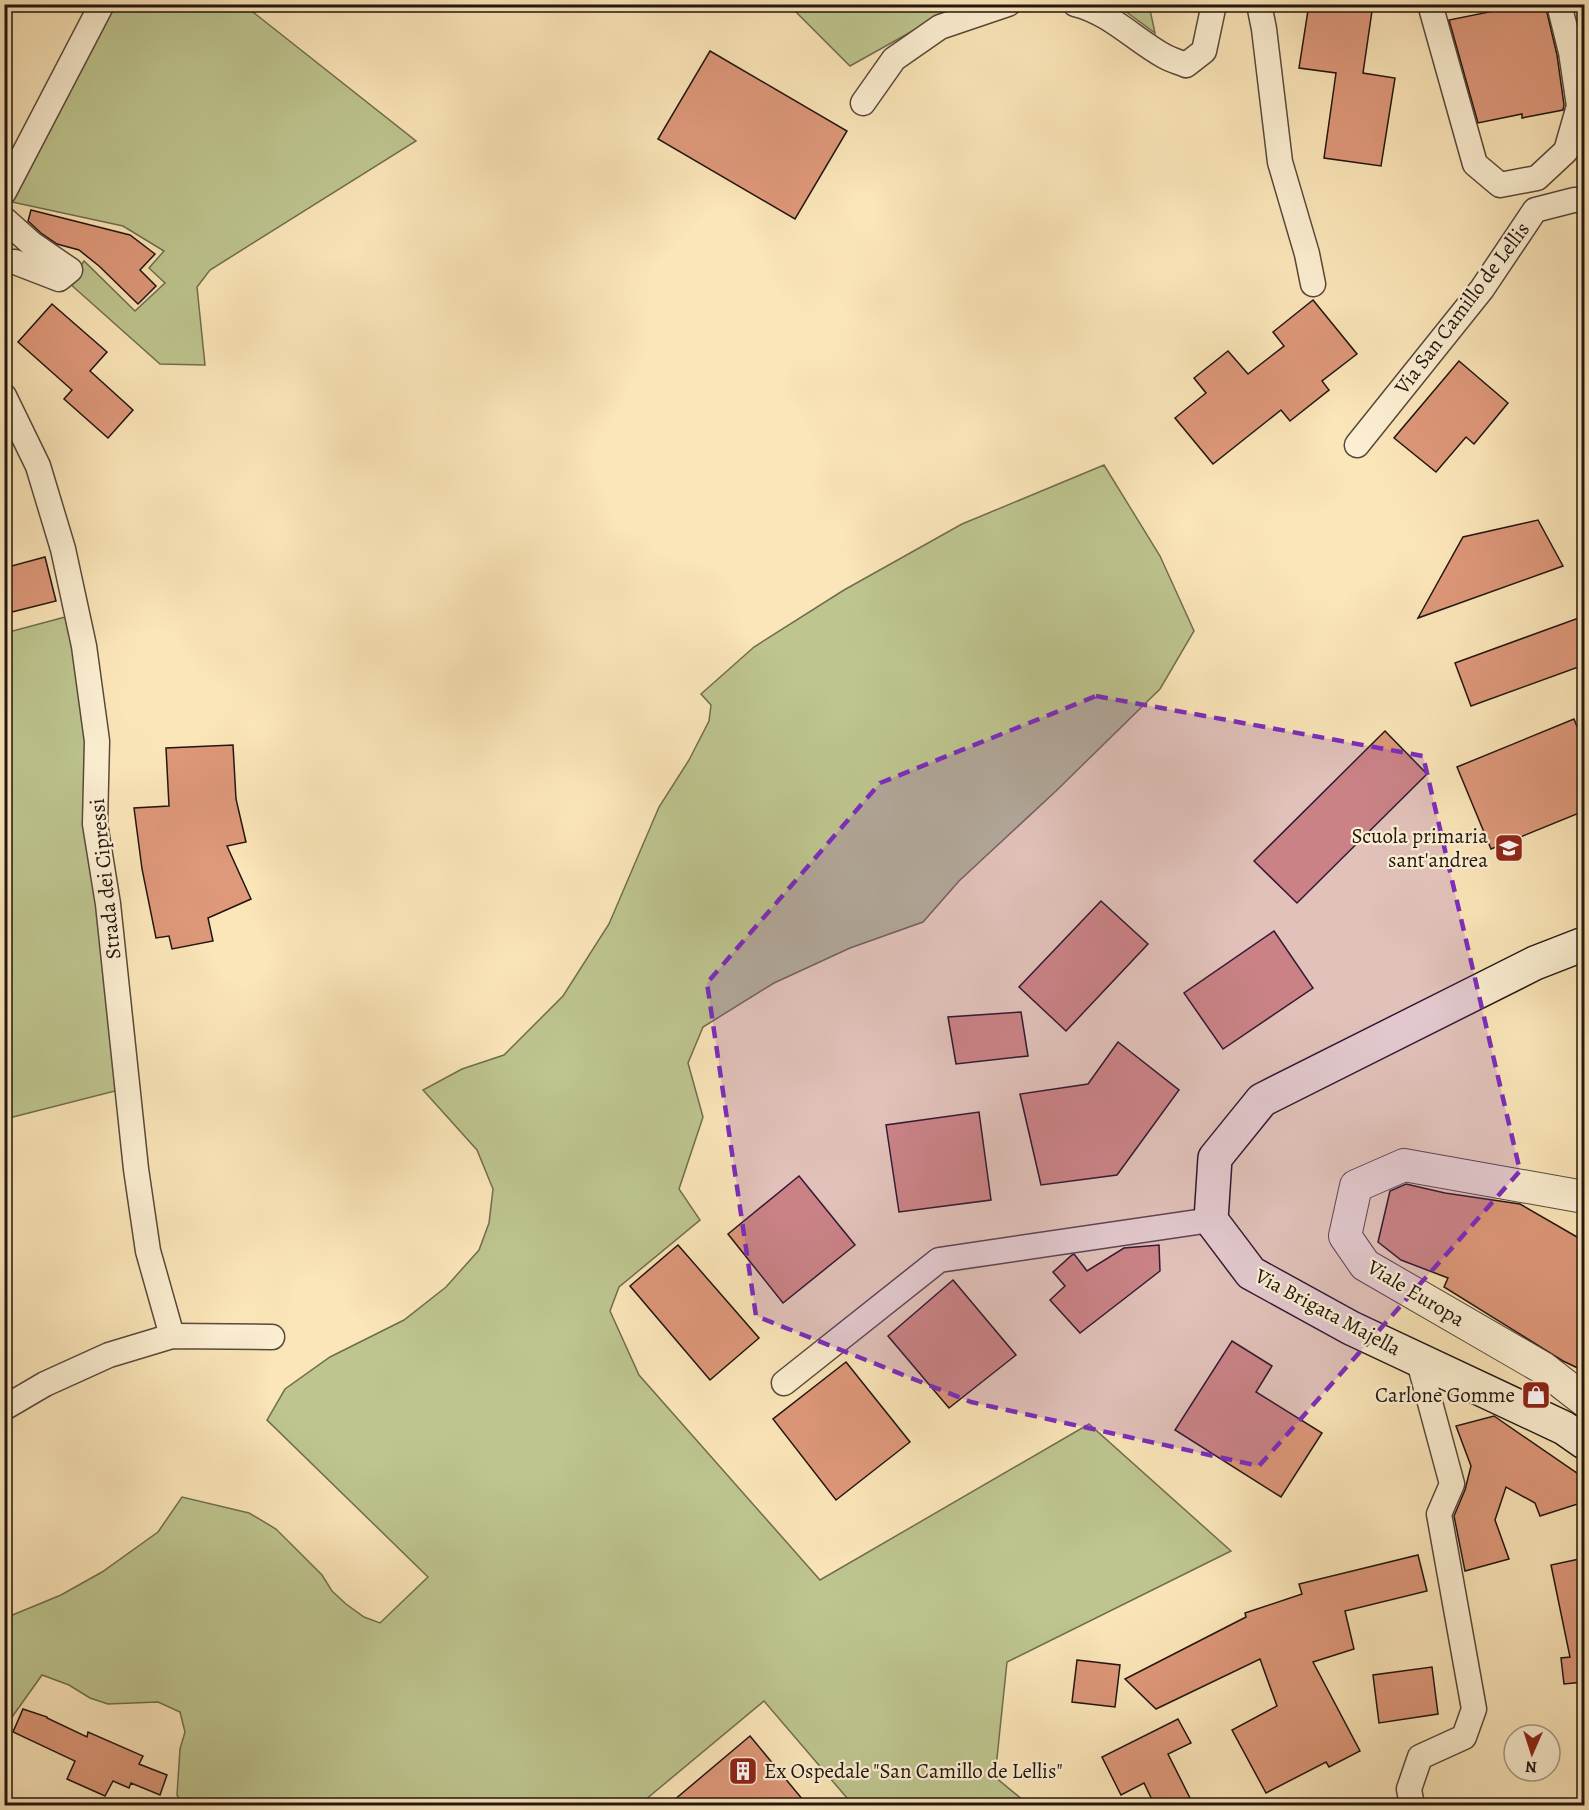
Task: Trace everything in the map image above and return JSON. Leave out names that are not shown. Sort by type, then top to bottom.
[{"type":"main road","points":[[1211,1220],[1215,1158],[1262,1100],[1535,963],[1584,944]]},
{"type":"main road","name":"Via Brigata Majella","points":[[1211,1220],[1251,1272],[1351,1328],[1564,1428],[1584,1442]]},
{"type":"street","points":[[4,192],[102,4]]},
{"type":"street","points":[[862,103],[894,59],[940,27],[1008,4]]},
{"type":"street","points":[[1075,4],[1122,27],[1165,56],[1186,65],[1204,51],[1214,4]]},
{"type":"street","points":[[1259,4],[1280,162],[1307,254],[1313,284]]},
{"type":"street","points":[[1430,4],[1475,164],[1500,185],[1537,178],[1566,151],[1579,106],[1571,52],[1559,4]]},
{"type":"street","name":"Via San Camillo de Lellis","points":[[1357,445],[1482,289],[1535,210],[1574,200],[1584,200]]},
{"type":"street","points":[[4,219],[32,244],[70,270],[59,279],[15,262],[4,262]]},
{"type":"street","name":"Strada dei Cipressi","points":[[4,396],[38,466],[63,549],[84,646],[97,741],[95,824],[108,904],[136,1169],[148,1251],[172,1336]]},
{"type":"street","name":"Viale Europa","points":[[1584,1197],[1404,1165],[1356,1186],[1344,1236],[1365,1265],[1542,1368],[1584,1400]]},
{"type":"street","points":[[784,1383],[939,1260],[1211,1220]]},
{"type":"street","points":[[4,1408],[45,1384],[109,1355],[172,1336],[272,1337]]},
{"type":"street","points":[[1412,1806],[1409,1789],[1420,1757],[1464,1737],[1474,1709],[1439,1514],[1452,1484],[1418,1358]]},
{"type":"highlighted area","points":[[1096,696],[1423,756],[1520,1171],[1259,1466],[971,1402],[756,1316],[707,983],[880,783]]},
{"type":"green space","points":[[115,5],[244,5],[416,141],[210,270],[197,287],[205,365],[160,364],[69,283],[84,261],[135,311],[165,283],[149,268],[164,251],[123,226],[12,202]]},
{"type":"green space","points":[[789,5],[985,5],[925,24],[850,66]]},
{"type":"green space","points":[[1117,5],[1149,5],[1155,33]]},
{"type":"green space","points":[[1104,465],[1160,556],[1194,631],[1160,689],[1056,791],[959,881],[923,922],[850,948],[774,983],[703,1027],[688,1063],[703,1117],[679,1189],[700,1220],[619,1287],[610,1311],[639,1375],[820,1580],[1089,1424],[1231,1551],[1007,1662],[995,1777],[1029,1805],[853,1805],[764,1701],[639,1805],[183,1805],[177,1795],[180,1749],[185,1732],[180,1712],[158,1702],[108,1704],[42,1675],[12,1717],[5,1714],[5,1618],[61,1595],[102,1572],[158,1532],[182,1497],[249,1513],[276,1529],[322,1575],[332,1591],[346,1604],[364,1617],[380,1623],[428,1577],[267,1420],[285,1389],[330,1357],[404,1320],[446,1287],[479,1250],[489,1223],[493,1189],[477,1150],[423,1090],[462,1069],[504,1055],[563,996],[609,924],[659,807],[689,760],[709,721],[711,705],[701,694],[754,647],[844,590],[962,524]]},
{"type":"green space","points":[[69,616],[76,645],[123,1089],[5,1119],[4,680],[7,676],[4,665],[5,633]]},
{"type":"building","points":[[1309,4],[1373,4],[1363,73],[1395,78],[1381,166],[1324,158],[1336,73],[1299,68]]},
{"type":"building","points":[[1512,4],[1545,4],[1557,55],[1563,110],[1522,118],[1522,114],[1478,123],[1449,20],[1499,10],[1499,7]]},
{"type":"building","points":[[710,51],[847,131],[795,219],[658,139]]},
{"type":"building","points":[[31,210],[130,235],[155,254],[140,270],[156,286],[138,304],[79,250],[57,244],[41,233],[28,221]]},
{"type":"building","points":[[1313,300],[1357,354],[1322,381],[1329,390],[1290,421],[1281,410],[1213,464],[1175,418],[1206,393],[1194,378],[1228,351],[1248,374],[1284,346],[1273,332]]},
{"type":"building","points":[[52,304],[107,352],[90,371],[133,410],[108,438],[64,399],[72,390],[18,342]]},
{"type":"building","points":[[1459,361],[1508,403],[1474,444],[1466,437],[1436,472],[1394,438]]},
{"type":"building","points":[[1538,520],[1563,566],[1418,618],[1463,537]]},
{"type":"building","points":[[45,557],[56,601],[4,614],[4,568]]},
{"type":"building","points":[[1584,616],[1584,665],[1471,706],[1455,663]]},
{"type":"building","points":[[1574,719],[1584,744],[1584,811],[1491,849],[1457,767]]},
{"type":"building","points":[[1385,731],[1427,774],[1297,903],[1254,861]]},
{"type":"building","points":[[233,745],[236,799],[246,842],[227,846],[251,899],[208,918],[213,941],[172,949],[169,936],[156,938],[142,869],[134,808],[169,806],[166,748]]},
{"type":"building","points":[[1101,901],[1148,944],[1066,1031],[1019,987]]},
{"type":"building","points":[[1274,931],[1313,988],[1223,1049],[1184,993]]},
{"type":"building","points":[[1021,1012],[1028,1056],[956,1064],[948,1017]]},
{"type":"building","points":[[1118,1042],[1179,1090],[1117,1175],[1041,1185],[1020,1094],[1088,1084]]},
{"type":"building","points":[[979,1112],[991,1200],[899,1212],[886,1125]]},
{"type":"building","points":[[799,1176],[855,1245],[783,1303],[728,1234]]},
{"type":"building","points":[[1406,1184],[1445,1193],[1520,1204],[1584,1241],[1584,1371],[1563,1361],[1444,1287],[1448,1278],[1401,1260],[1378,1242],[1390,1191]]},
{"type":"building","points":[[678,1245],[759,1338],[710,1380],[630,1286]]},
{"type":"building","points":[[1159,1245],[1160,1271],[1080,1333],[1050,1300],[1065,1286],[1053,1272],[1072,1255],[1074,1254],[1087,1271],[1124,1248]]},
{"type":"building","points":[[953,1280],[1016,1355],[949,1408],[888,1336]]},
{"type":"building","points":[[1232,1341],[1272,1366],[1256,1392],[1322,1433],[1281,1497],[1175,1430]]},
{"type":"building","points":[[846,1362],[910,1442],[836,1500],[773,1419]]},
{"type":"building","points":[[1494,1416],[1584,1478],[1584,1502],[1540,1516],[1535,1503],[1506,1487],[1495,1520],[1509,1559],[1465,1571],[1454,1516],[1465,1490],[1471,1466],[1456,1426]]},
{"type":"building","points":[[1418,1555],[1427,1591],[1345,1611],[1354,1649],[1313,1662],[1360,1751],[1329,1767],[1326,1762],[1266,1793],[1232,1730],[1277,1706],[1260,1659],[1156,1709],[1125,1679],[1246,1617],[1245,1613],[1302,1594],[1299,1584]]},
{"type":"building","points":[[1584,1558],[1584,1682],[1564,1684],[1561,1658],[1570,1657],[1551,1565]]},
{"type":"building","points":[[1077,1660],[1120,1665],[1115,1707],[1072,1702]]},
{"type":"building","points":[[1432,1667],[1438,1714],[1379,1723],[1373,1675]]},
{"type":"building","points":[[23,1709],[47,1717],[87,1737],[88,1732],[143,1756],[139,1764],[167,1775],[160,1795],[131,1783],[129,1788],[113,1781],[105,1796],[67,1779],[75,1761],[13,1732]]},
{"type":"building","points":[[1178,1719],[1191,1743],[1168,1754],[1194,1806],[1155,1806],[1144,1783],[1121,1795],[1102,1757]]},
{"type":"building","name":"Ex Ospedale \"San Camillo de Lellis\"","points":[[750,1736],[808,1806],[667,1806]]},
{"type":"place","name":"Scuola primaria sant'andrea","points":[[1509,848]]},
{"type":"place","name":"Carlone Gomme","points":[[1536,1395]]},
{"type":"place","name":"Ex Ospedale \"San Camillo de Lellis\"","points":[[743,1771]]}]
